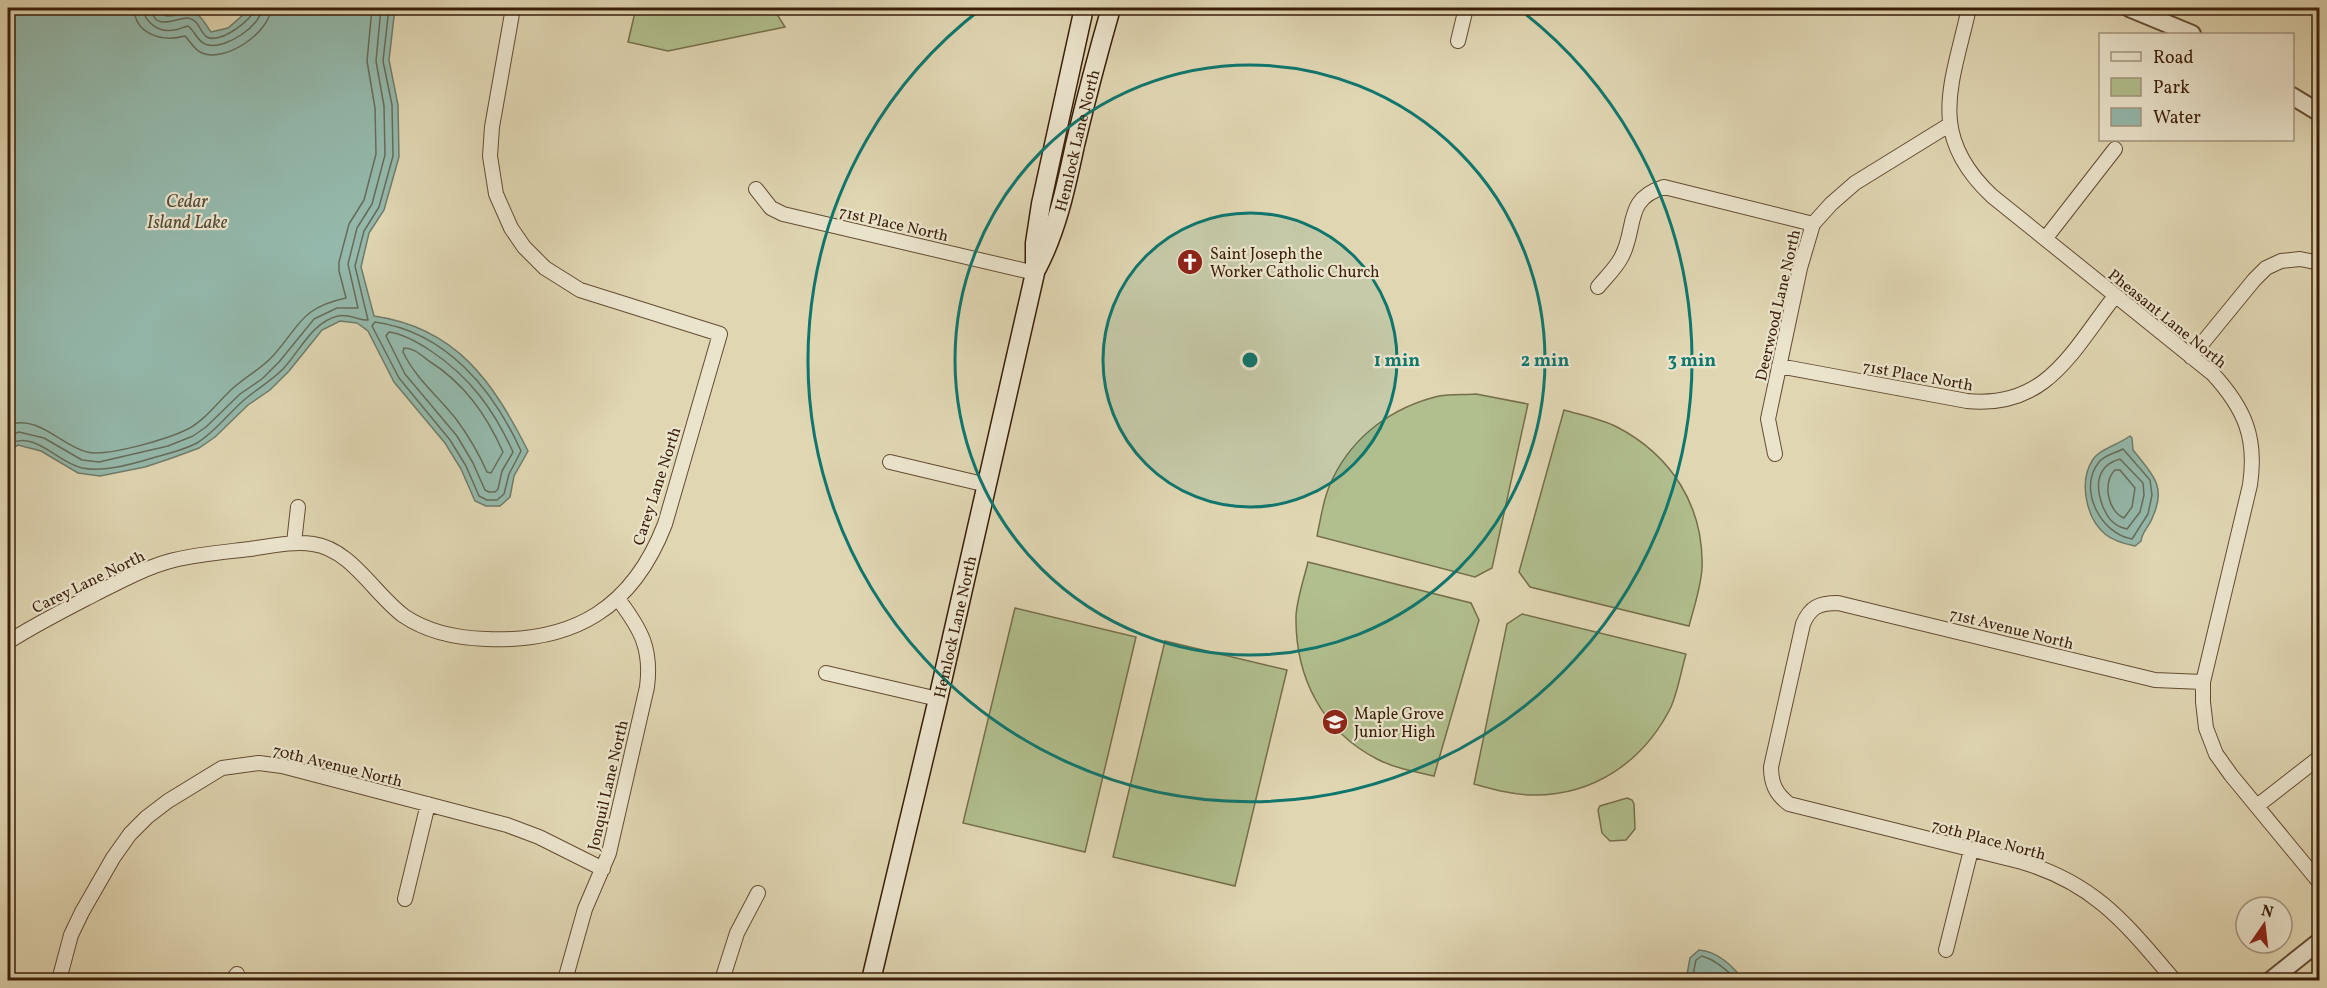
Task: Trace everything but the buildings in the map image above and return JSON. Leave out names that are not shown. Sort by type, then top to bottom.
[{"type":"main road","name":"Hemlock Lane North","points":[[871,981],[1035,273],[1035,243],[1041,204],[1084,8]]},
{"type":"main road","name":"Hemlock Lane North","points":[[1035,273],[1047,250],[1060,207],[1092,72],[1111,8]]},
{"type":"street","name":"Carey Lane North","points":[[8,642],[33,626],[153,566],[198,555],[294,543],[319,545],[338,553],[404,616],[425,628],[448,636],[503,640],[538,637],[580,623],[604,610],[618,599],[647,564],[658,541],[720,334],[594,295],[574,286],[556,276],[534,258],[511,228],[496,194],[489,156],[513,8]]},
{"type":"street","points":[[1458,40],[1466,8]]},
{"type":"street","name":"Pheasant Lane North","points":[[1969,8],[1952,85],[1949,125],[1953,141],[1973,178],[2213,374],[2230,392],[2243,414],[2250,437],[2253,462],[2250,485],[2203,681],[2206,728],[2217,754],[2231,775],[2319,883]]},
{"type":"street","points":[[2129,8],[2190,33]]},
{"type":"street","points":[[2294,97],[2319,113]]},
{"type":"street","name":"Deerwood Lane North","points":[[1775,454],[1767,419],[1800,268],[1813,224],[1830,204],[1855,183],[1949,125]]},
{"type":"street","points":[[2045,239],[2115,150]]},
{"type":"street","points":[[1598,287],[1622,256],[1634,211],[1641,199],[1651,191],[1664,187],[1813,224]]},
{"type":"street","name":"71st Place North","points":[[756,189],[771,208],[783,214],[1035,273]]},
{"type":"street","points":[[2191,357],[2266,268],[2281,261],[2300,259],[2319,263]]},
{"type":"street","name":"71st Place North","points":[[1779,366],[1967,401],[1987,403],[2008,400],[2026,394],[2044,384],[2115,296]]},
{"type":"street","points":[[890,462],[987,485]]},
{"type":"street","points":[[294,543],[298,507]]},
{"type":"street","name":"Jonquil Lane North","points":[[565,981],[585,909],[603,869],[612,839],[649,669],[647,650],[640,632],[618,599]]},
{"type":"street","name":"71st Avenue North","points":[[1771,778],[1771,767],[1803,624],[1814,607],[1824,603],[1838,603],[2155,680],[2203,681]]},
{"type":"street","points":[[826,673],[938,699]]},
{"type":"street","points":[[2257,806],[2319,757]]},
{"type":"street","name":"70th Avenue North","points":[[59,981],[64,955],[82,912],[113,858],[130,834],[168,801],[222,768],[259,763],[282,766],[428,804],[524,831],[603,869]]},
{"type":"street","name":"70th Place North","points":[[1771,778],[1775,789],[1789,804],[2048,871],[2099,899],[2127,925],[2174,981]]},
{"type":"street","points":[[405,899],[428,804]]},
{"type":"street","points":[[1946,950],[1971,850]]},
{"type":"street","points":[[722,981],[737,933],[759,893]]},
{"type":"street","points":[[2271,981],[2319,941]]},
{"type":"green space","points":[[636,8],[773,8],[785,27],[668,51],[628,42]]},
{"type":"green space","points":[[1476,394],[1528,404],[1492,568],[1475,577],[1317,536],[1330,485],[1342,463],[1364,436],[1391,415],[1422,401],[1444,395]]},
{"type":"green space","points":[[1564,410],[1611,424],[1636,439],[1653,452],[1680,485],[1697,524],[1701,545],[1701,575],[1689,626],[1530,587],[1519,572]]},
{"type":"green space","points":[[1308,562],[1471,603],[1479,620],[1434,776],[1390,765],[1358,747],[1341,733],[1316,700],[1300,660],[1297,638],[1296,616],[1299,595]]},
{"type":"green space","points":[[1015,608],[1136,637],[1085,852],[963,823]]},
{"type":"green space","points":[[1522,614],[1686,654],[1678,688],[1671,707],[1660,726],[1632,759],[1615,772],[1596,782],[1555,794],[1532,795],[1510,793],[1474,784],[1507,624]]},
{"type":"green space","points":[[1165,641],[1287,670],[1235,886],[1113,857]]},
{"type":"green space","points":[[1627,798],[1634,804],[1635,829],[1626,840],[1610,841],[1602,833],[1598,810],[1600,806]]},
{"type":"water","name":"Cedar Island Lake","points":[[8,8],[155,8],[167,16],[193,13],[201,18],[211,32],[228,28],[251,8],[395,8],[389,60],[398,105],[399,157],[384,210],[369,233],[361,267],[374,316],[403,322],[428,332],[450,346],[469,362],[501,402],[528,451],[514,476],[510,497],[500,506],[486,506],[475,501],[461,469],[445,443],[394,382],[368,331],[357,323],[340,321],[322,330],[289,371],[270,390],[248,405],[215,437],[199,448],[145,467],[100,476],[78,473],[41,451],[18,445],[8,451]]},
{"type":"water","points":[[2130,436],[2133,450],[2151,473],[2158,488],[2157,505],[2152,520],[2141,541],[2135,546],[2111,538],[2098,527],[2089,509],[2085,489],[2088,470],[2095,457]]},
{"type":"water","points":[[1699,950],[1719,957],[1744,980],[1686,980],[1690,958]]},
{"type":"place","name":"Saint Joseph the Worker Catholic Church","points":[[1190,262]]},
{"type":"place","name":"Maple Grove Junior High","points":[[1335,722]]}]
